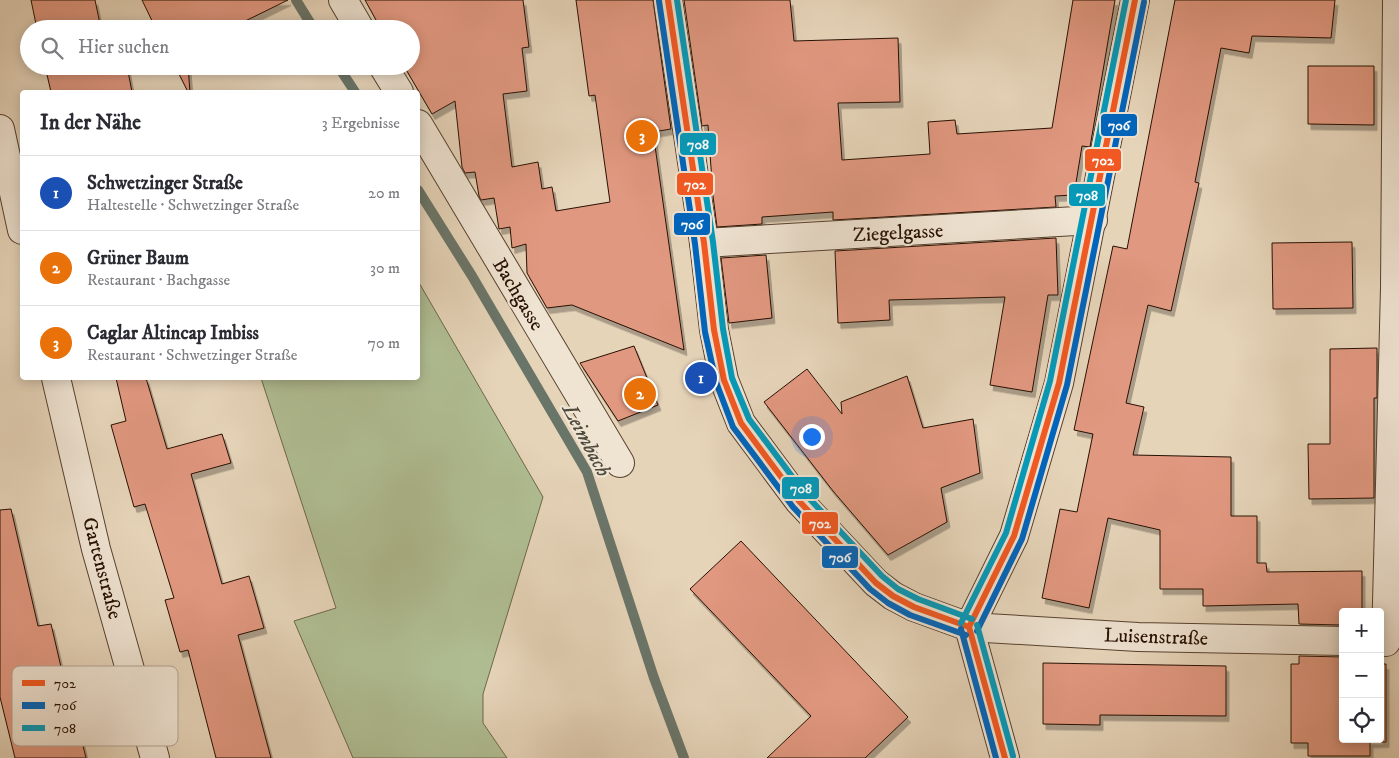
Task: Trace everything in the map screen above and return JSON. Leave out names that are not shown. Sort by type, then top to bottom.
[{"type":"street","points":[[343,0],[355,20]]},
{"type":"street","name":"Luisenstraße","points":[[668,0],[704,243],[714,330],[724,380],[741,423],[799,501],[876,583],[914,608],[969,627],[1138,637],[1339,641]]},
{"type":"street","points":[[1005,758],[969,627],[1014,536],[1059,383],[1093,220],[1135,0]]},
{"type":"street","points":[[1389,642],[1395,288],[1397,0]]},
{"type":"street","points":[[388,75],[397,90]]},
{"type":"street","name":"Bachgasse","points":[[420,127],[620,463]]},
{"type":"street","points":[[0,129],[20,221]]},
{"type":"street","name":"Ziegelgasse","points":[[704,243],[1093,220]]},
{"type":"street","name":"Gartenstraße","points":[[56,380],[96,548],[129,666]]},
{"type":"green space","points":[[420,284],[543,497],[483,694],[483,723],[507,758],[353,758],[294,621],[336,608],[262,380],[420,380]]},
{"type":"building","points":[[31,0],[95,0],[99,20],[35,20]]},
{"type":"building","points":[[142,0],[288,0],[247,20],[152,20]]},
{"type":"building","points":[[365,0],[523,0],[529,47],[522,48],[527,91],[503,94],[512,167],[538,162],[542,189],[552,187],[556,211],[610,202],[595,95],[589,96],[576,0],[653,0],[671,129],[653,132],[684,350],[572,305],[547,308],[527,273],[526,244],[512,248],[510,227],[499,229],[494,198],[481,200],[475,172],[465,173],[462,167],[455,101],[432,114],[420,93],[420,90],[418,90],[409,75],[420,75],[420,20],[376,20]]},
{"type":"building","points":[[684,0],[790,0],[794,41],[898,38],[900,102],[838,103],[842,160],[930,154],[928,122],[955,120],[957,134],[1052,128],[1073,0],[1115,0],[1090,147],[1082,146],[1074,195],[1055,196],[1056,207],[833,220],[833,212],[762,217],[762,224],[717,227],[708,125],[702,126]]},
{"type":"building","points":[[1175,0],[1335,0],[1331,38],[1252,36],[1249,53],[1221,48],[1195,182],[1199,183],[1171,311],[1148,305],[1126,403],[1144,407],[1133,455],[1231,457],[1231,516],[1257,516],[1257,563],[1266,563],[1267,572],[1362,571],[1362,608],[1339,608],[1339,625],[1299,624],[1298,604],[1203,606],[1203,589],[1160,589],[1160,530],[1108,518],[1089,608],[1042,598],[1060,509],[1077,512],[1093,434],[1074,430],[1113,246],[1127,249]]},
{"type":"building","points":[[1308,66],[1374,66],[1374,125],[1308,124]]},
{"type":"building","points":[[47,75],[129,75],[132,90],[51,90]]},
{"type":"building","points":[[180,75],[189,75],[190,90],[187,90]]},
{"type":"building","points":[[1056,238],[1058,295],[1048,295],[1032,392],[990,385],[1005,297],[889,300],[890,320],[838,323],[835,251]]},
{"type":"building","points":[[1352,242],[1353,308],[1273,309],[1272,243]]},
{"type":"building","points":[[766,255],[772,318],[729,323],[721,258]]},
{"type":"building","points":[[634,346],[658,405],[618,421],[580,363]]},
{"type":"building","points":[[1377,348],[1377,398],[1374,398],[1374,498],[1309,499],[1308,444],[1330,444],[1330,349]]},
{"type":"building","points":[[807,369],[842,414],[841,402],[907,376],[923,428],[973,419],[980,473],[941,488],[947,522],[888,555],[833,491],[764,402]]},
{"type":"building","points":[[116,380],[147,380],[167,449],[222,434],[231,463],[191,474],[222,584],[249,576],[264,628],[238,635],[271,758],[216,758],[188,650],[180,652],[165,600],[174,598],[145,504],[134,507],[111,425],[126,421]]},
{"type":"building","points":[[11,509],[38,626],[51,624],[61,666],[12,666],[12,746],[0,697],[0,510]]},
{"type":"building","points":[[741,541],[908,717],[865,758],[767,758],[811,716],[690,589]]},
{"type":"building","points":[[1299,656],[1339,657],[1339,743],[1370,743],[1370,756],[1308,756],[1308,743],[1291,743],[1291,664],[1299,664]]},
{"type":"building","points":[[1043,663],[1226,666],[1226,716],[1100,715],[1100,725],[1043,724]]},
{"type":"building","points":[[1384,664],[1386,664],[1386,742],[1384,742]]},
{"type":"building","points":[[12,746],[83,746],[86,758],[15,758]]},
{"type":"waterway","name":"Leimbach","points":[[296,0],[308,20]]},
{"type":"waterway","name":"Leimbach","points":[[344,75],[354,90]]},
{"type":"waterway","name":"Leimbach","points":[[420,193],[472,276],[587,472],[654,678],[684,758]]},
{"type":"transit line","name":"702","points":[[668,0],[704,243],[714,330],[724,380],[741,423],[799,501],[876,583],[893,596],[914,607],[969,627]]},
{"type":"transit line","name":"708","points":[[677,0],[713,242],[723,329],[732,378],[749,419],[806,495],[882,576],[898,589],[918,599],[972,619]]},
{"type":"transit line","name":"708","points":[[961,623],[1006,533],[1050,381],[1126,0]]},
{"type":"transit line","name":"702","points":[[969,627],[1014,536],[1059,383],[1135,0]]},
{"type":"transit line","name":"706","points":[[659,1],[695,244],[705,332],[716,382],[733,427],[793,507],[870,589],[888,603],[910,615],[966,635]]},
{"type":"transit line","name":"706","points":[[977,631],[1022,539],[1067,385],[1144,2]]},
{"type":"transit line","name":"708","points":[[977,625],[1013,756]]},
{"type":"transit line","name":"702","points":[[969,627],[1005,758]]},
{"type":"transit line","name":"706","points":[[961,629],[996,758]]},
{"type":"place","name":"Caglar Altincap Imbiss","points":[[642,136]]},
{"type":"place","name":"Schwetzinger Straße","points":[[701,378]]},
{"type":"place","name":"Grüner Baum","points":[[640,394]]}]
